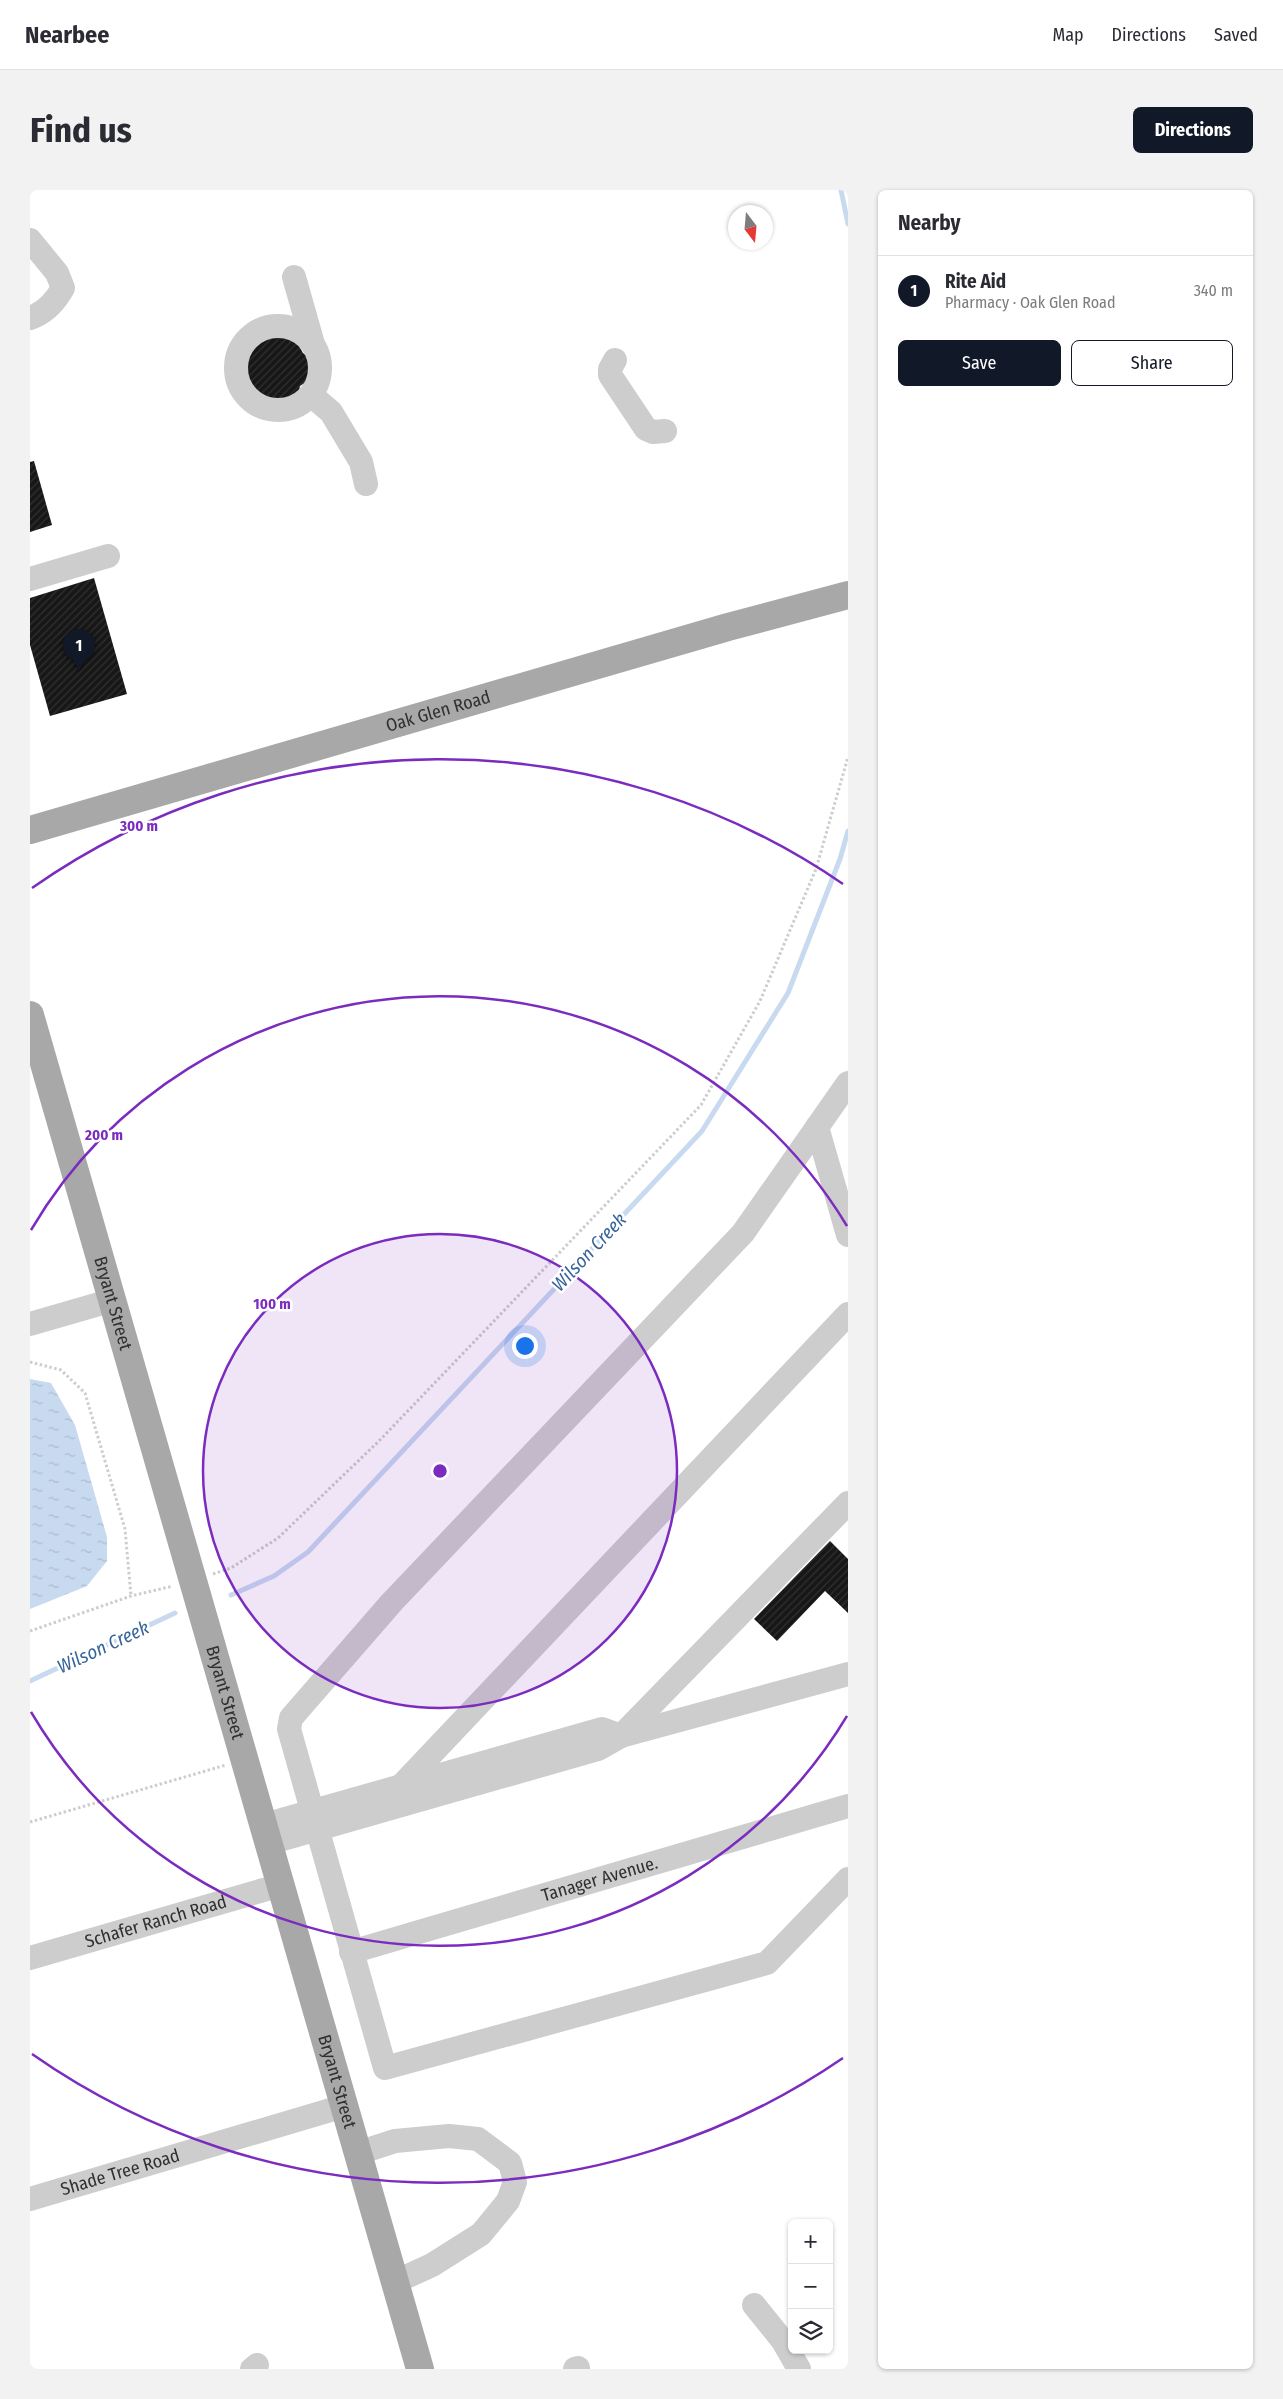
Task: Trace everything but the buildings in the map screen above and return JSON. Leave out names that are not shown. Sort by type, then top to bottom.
[{"type":"main road","name":"Oak Glen Road","points":[[30,830],[718,630],[848,595]]},
{"type":"main road","name":"Bryant Street","points":[[30,1015],[420,2369]]},
{"type":"street","points":[[30,240],[57,273],[63,288],[57,299],[46,309],[30,318]]},
{"type":"street","points":[[294,277],[313,344],[319,357],[318,383],[311,395],[301,404],[289,409],[262,408],[251,401],[242,391],[237,378],[236,364],[240,350],[248,338],[260,330],[274,326],[289,327],[302,333],[313,344]]},
{"type":"street","points":[[615,360],[610,369],[610,375],[646,429],[653,432],[665,432]]},
{"type":"street","points":[[311,395],[331,412],[361,462],[366,484]]},
{"type":"street","points":[[30,579],[108,556]]},
{"type":"street","points":[[848,1083],[743,1233],[392,1602],[291,1718],[289,1729],[384,2068],[767,1963],[848,1879]]},
{"type":"street","points":[[817,1127],[840,1175],[848,1235]]},
{"type":"street","points":[[30,1324],[113,1300]]},
{"type":"street","points":[[403,1794],[848,1314]]},
{"type":"street","points":[[621,1736],[848,1503]]},
{"type":"street","points":[[267,1834],[403,1794],[598,1749],[621,1736],[848,1674]]},
{"type":"street","name":"Tanager Avenue.","points":[[351,1952],[848,1806]]},
{"type":"street","name":"Schafer Ranch Road","points":[[30,1958],[281,1885]]},
{"type":"street","name":"Shade Tree Road","points":[[30,2199],[344,2106]]},
{"type":"street","points":[[358,2153],[394,2141],[449,2136],[478,2139],[510,2163],[515,2182],[508,2201],[481,2234],[432,2265],[395,2282]]},
{"type":"street","points":[[754,2305],[783,2341],[799,2369]]},
{"type":"path","points":[[30,1631],[131,1596],[194,1581],[231,1568],[278,1538],[379,1441],[701,1105],[764,993],[816,869],[848,757]]},
{"type":"path","points":[[30,1362],[61,1370],[85,1393],[125,1529],[131,1596]]},
{"type":"path","points":[[30,1822],[245,1759]]},
{"type":"water","points":[[30,1379],[51,1383],[75,1425],[107,1537],[107,1561],[87,1586],[30,1609]]},
{"type":"waterway","name":"Wilson Creek","points":[[841,190],[848,224]]},
{"type":"waterway","name":"Wilson Creek","points":[[231,1595],[274,1576],[308,1552],[702,1131],[788,993],[840,859],[848,831]]},
{"type":"waterway","name":"Wilson Creek","points":[[30,1681],[175,1613]]},
{"type":"place","name":"Rite Aid","points":[[79,670]]}]
